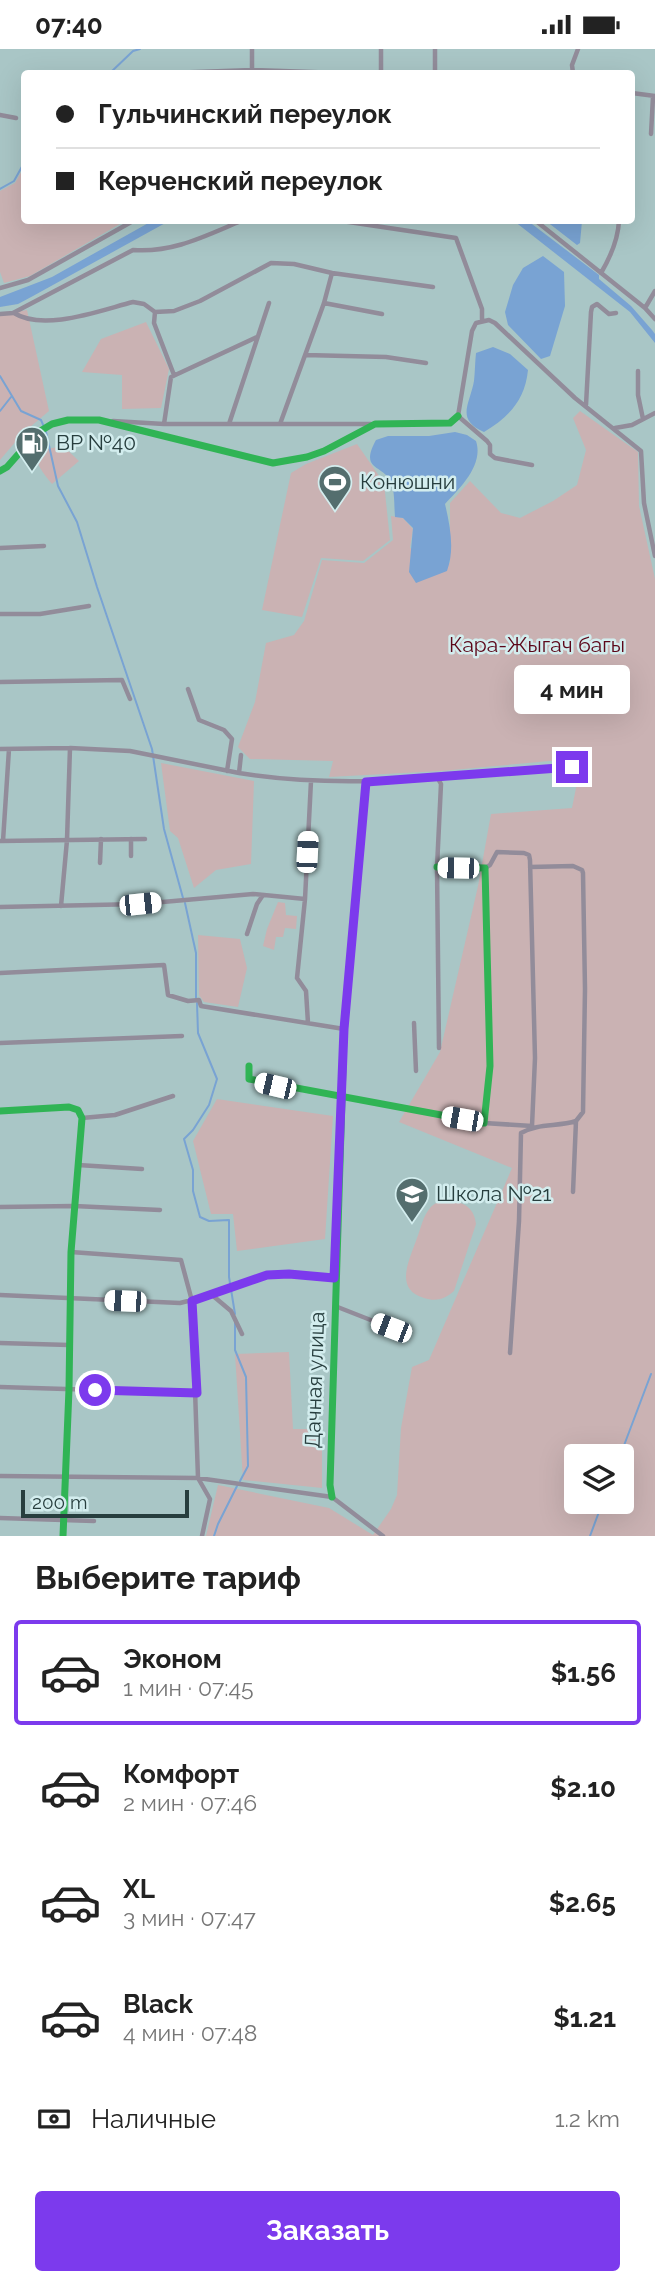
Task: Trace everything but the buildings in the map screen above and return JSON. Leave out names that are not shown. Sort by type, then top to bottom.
[{"type":"street","points":[[252,49],[252,70]]},
{"type":"street","points":[[381,49],[381,70]]},
{"type":"street","points":[[435,49],[435,70]]},
{"type":"street","points":[[573,70],[578,49]]},
{"type":"street","points":[[635,93],[654,96],[651,134]]},
{"type":"street","points":[[0,115],[16,118]]},
{"type":"street","points":[[0,288],[28,280],[128,224]]},
{"type":"street","points":[[0,314],[13,313],[133,250],[154,252],[170,248],[233,224]]},
{"type":"street","points":[[362,224],[456,238],[482,309],[482,321]]},
{"type":"street","points":[[540,224],[645,308],[655,319]]},
{"type":"street","points":[[601,273],[612,254],[620,224]]},
{"type":"street","points":[[13,313],[22,319],[59,320],[134,302],[155,312],[174,311],[200,301],[271,263],[294,264],[332,273],[433,288]]},
{"type":"street","points":[[280,424],[324,303],[332,273]]},
{"type":"street","points":[[645,308],[655,292]]},
{"type":"street","points":[[229,424],[268,303]]},
{"type":"street","points":[[324,303],[383,314]]},
{"type":"street","points":[[586,406],[590,312],[592,307],[597,305],[609,314],[616,313]]},
{"type":"street","points":[[155,312],[154,323],[174,375]]},
{"type":"street","points":[[0,471],[7,467],[37,433],[52,424],[68,420],[164,424],[450,423],[458,416],[472,331],[476,323],[482,321],[495,323],[586,406],[641,451],[644,503],[655,556]]},
{"type":"street","points":[[164,424],[171,377],[257,337]]},
{"type":"street","points":[[305,355],[386,357],[426,363]]},
{"type":"street","points":[[638,370],[638,395],[643,419]]},
{"type":"street","points":[[614,428],[632,425],[655,413]]},
{"type":"street","points":[[458,416],[488,443],[490,454],[495,458],[532,464]]},
{"type":"street","points":[[99,420],[273,463],[316,454],[375,424]]},
{"type":"street","points":[[0,548],[44,546]]},
{"type":"street","points":[[0,614],[40,614],[89,606]]},
{"type":"street","points":[[0,682],[122,680],[130,699]]},
{"type":"street","points":[[188,689],[199,720],[224,730],[233,739],[227,771]]},
{"type":"street","points":[[61,905],[67,840],[70,748]]},
{"type":"street","points":[[0,749],[130,751],[239,773],[311,781],[366,782],[572,767]]},
{"type":"street","points":[[9,749],[2,841],[145,839]]},
{"type":"street","points":[[239,773],[241,755]]},
{"type":"street","points":[[437,777],[441,785],[437,867],[439,1048]]},
{"type":"street","points":[[308,1023],[306,992],[297,978],[305,899],[311,781]]},
{"type":"street","name":"Дачная улица","points":[[332,1497],[330,1485],[334,1278],[344,1029],[366,782]]},
{"type":"street","points":[[100,863],[101,839]]},
{"type":"street","points":[[131,839],[131,856]]},
{"type":"street","points":[[437,867],[485,868],[490,865],[495,853],[528,855],[535,1058],[533,1126]]},
{"type":"street","points":[[249,1066],[248,1079],[484,1123],[533,1126],[564,1125],[576,1121],[583,1112],[583,873],[573,866],[530,867]]},
{"type":"street","points":[[484,1123],[490,1066],[485,868]]},
{"type":"street","points":[[0,907],[140,904],[218,896],[263,895],[305,899]]},
{"type":"street","points":[[247,934],[257,904],[263,895]]},
{"type":"street","points":[[0,973],[164,965],[168,995],[188,1001],[199,1000],[201,1006],[344,1029]]},
{"type":"street","points":[[414,1023],[416,1071]]},
{"type":"street","points":[[0,1043],[182,1036]]},
{"type":"street","points":[[0,1111],[69,1107],[80,1114],[115,1115],[173,1096]]},
{"type":"street","points":[[63,1536],[71,1252],[80,1114]]},
{"type":"street","points":[[573,1192],[576,1121]]},
{"type":"street","points":[[510,1353],[519,1221],[521,1133],[533,1126]]},
{"type":"street","points":[[78,1165],[142,1168]]},
{"type":"street","points":[[0,1207],[74,1206],[160,1210]]},
{"type":"street","points":[[71,1252],[181,1259],[192,1301],[198,1478],[210,1499],[202,1536]]},
{"type":"street","points":[[0,1295],[180,1303],[212,1295],[267,1275],[334,1278]]},
{"type":"street","points":[[212,1295],[231,1311],[242,1334]]},
{"type":"street","points":[[335,1306],[391,1328]]},
{"type":"street","points":[[0,1343],[69,1345]]},
{"type":"street","points":[[0,1387],[197,1393]]},
{"type":"street","points":[[0,1475],[198,1478],[332,1497],[383,1536]]},
{"type":"street","points":[[0,1518],[94,1521]]},
{"type":"green space","points":[[21,172],[21,224],[120,224],[30,276],[4,283],[0,272],[0,191],[15,183]]},
{"type":"green space","points":[[27,310],[49,411],[23,433],[0,460],[0,315]]},
{"type":"green space","points":[[146,322],[169,369],[161,408],[122,409],[122,375],[82,372],[101,339]]},
{"type":"green space","name":"Кара-Жыгач багы","points":[[580,411],[638,452],[639,506],[655,579],[655,1536],[206,1536],[218,1485],[329,1508],[373,1535],[391,1509],[397,1495],[401,1428],[412,1367],[429,1360],[512,1168],[399,1122],[440,1052],[478,886],[491,814],[572,808],[582,758],[441,771],[329,777],[333,761],[250,759],[238,747],[255,702],[266,643],[294,635],[304,621],[322,560],[364,563],[393,540],[391,516],[403,518],[413,529],[410,548],[450,563],[450,503],[470,481],[501,513],[520,518],[577,485],[586,450],[573,418]]},
{"type":"green space","points":[[36,440],[47,449],[63,446],[79,461],[52,484],[36,458]]},
{"type":"green space","name":"Конюшни","points":[[357,444],[384,483],[390,540],[363,561],[321,558],[302,617],[262,610],[291,473],[306,464]]},
{"type":"green space","points":[[161,763],[254,781],[251,864],[216,870],[194,888],[178,838],[170,831]]},
{"type":"green space","points":[[278,902],[285,903],[286,915],[297,916],[296,929],[285,928],[283,937],[276,937],[274,950],[263,946]]},
{"type":"green space","points":[[198,935],[240,939],[247,968],[238,1007],[204,1002],[199,995]]},
{"type":"green space","points":[[217,1099],[333,1116],[325,1239],[237,1251],[233,1214],[211,1214],[193,1141]]},
{"type":"green space","points":[[445,1201],[466,1206],[473,1213],[476,1224],[454,1291],[440,1299],[432,1300],[415,1294],[409,1288],[406,1273],[426,1215],[433,1205]]},
{"type":"green space","points":[[289,1352],[293,1429],[322,1429],[322,1488],[243,1480],[235,1354]]},
{"type":"water","points":[[147,224],[164,224],[18,304],[0,307],[0,297],[52,277]]},
{"type":"water","points":[[518,224],[532,224],[599,275],[599,279],[631,306],[652,330],[655,343],[630,312]]},
{"type":"water","points":[[550,224],[582,224],[580,243],[577,245]]},
{"type":"water","points":[[543,256],[564,272],[565,306],[550,356],[541,359],[508,325],[505,312],[513,285],[523,268]]},
{"type":"water","points":[[493,347],[510,354],[528,370],[523,390],[514,407],[484,432],[470,422],[467,410],[474,381],[476,353]]},
{"type":"water","points":[[455,432],[476,441],[477,459],[469,475],[445,504],[451,546],[447,571],[416,583],[409,572],[413,528],[403,518],[395,517],[391,482],[371,462],[371,450],[376,440],[388,436],[429,436]]},
{"type":"waterway","points":[[113,70],[133,51],[140,49]]},
{"type":"waterway","points":[[0,189],[14,181],[21,168]]},
{"type":"waterway","points":[[0,376],[21,411],[41,420],[44,427]]},
{"type":"waterway","points":[[0,411],[11,397]]},
{"type":"waterway","points":[[46,432],[58,486],[77,522],[152,749],[164,829],[183,898]]},
{"type":"waterway","points":[[185,903],[196,953],[196,998]]},
{"type":"waterway","points":[[197,1003],[198,1033],[217,1079],[209,1105],[184,1139],[193,1170],[193,1191],[200,1217],[209,1221],[229,1220],[229,1277],[235,1314]]},
{"type":"waterway","points":[[235,1323],[235,1350],[246,1377],[248,1466],[240,1481]]},
{"type":"waterway","points":[[625,1444],[651,1374]]},
{"type":"waterway","points":[[214,1536],[237,1486]]},
{"type":"waterway","points":[[590,1536],[598,1514]]},
{"type":"traffic: fast","points":[[0,471],[7,467],[37,433],[52,424],[68,420],[99,420],[273,463],[324,451],[375,424],[450,423],[458,416]]},
{"type":"traffic: fast","points":[[249,1066],[249,1079],[484,1123],[490,1066],[485,868],[437,867]]},
{"type":"traffic: fast","points":[[332,1497],[330,1485],[343,1066]]},
{"type":"traffic: fast","points":[[0,1111],[69,1107],[78,1110],[82,1118],[71,1252],[63,1536]]},
{"type":"traffic: jam","points":[[343,1066],[366,782]]},
{"type":"place","name":"BP №40","points":[[32,473]]},
{"type":"place","name":"Конюшни","points":[[335,512]]},
{"type":"place","name":"Школа №21","points":[[412,1224]]},
{"type":"route","points":[[95,1390],[197,1393],[192,1301],[267,1275],[334,1278],[348,965],[366,782],[572,767]]}]
